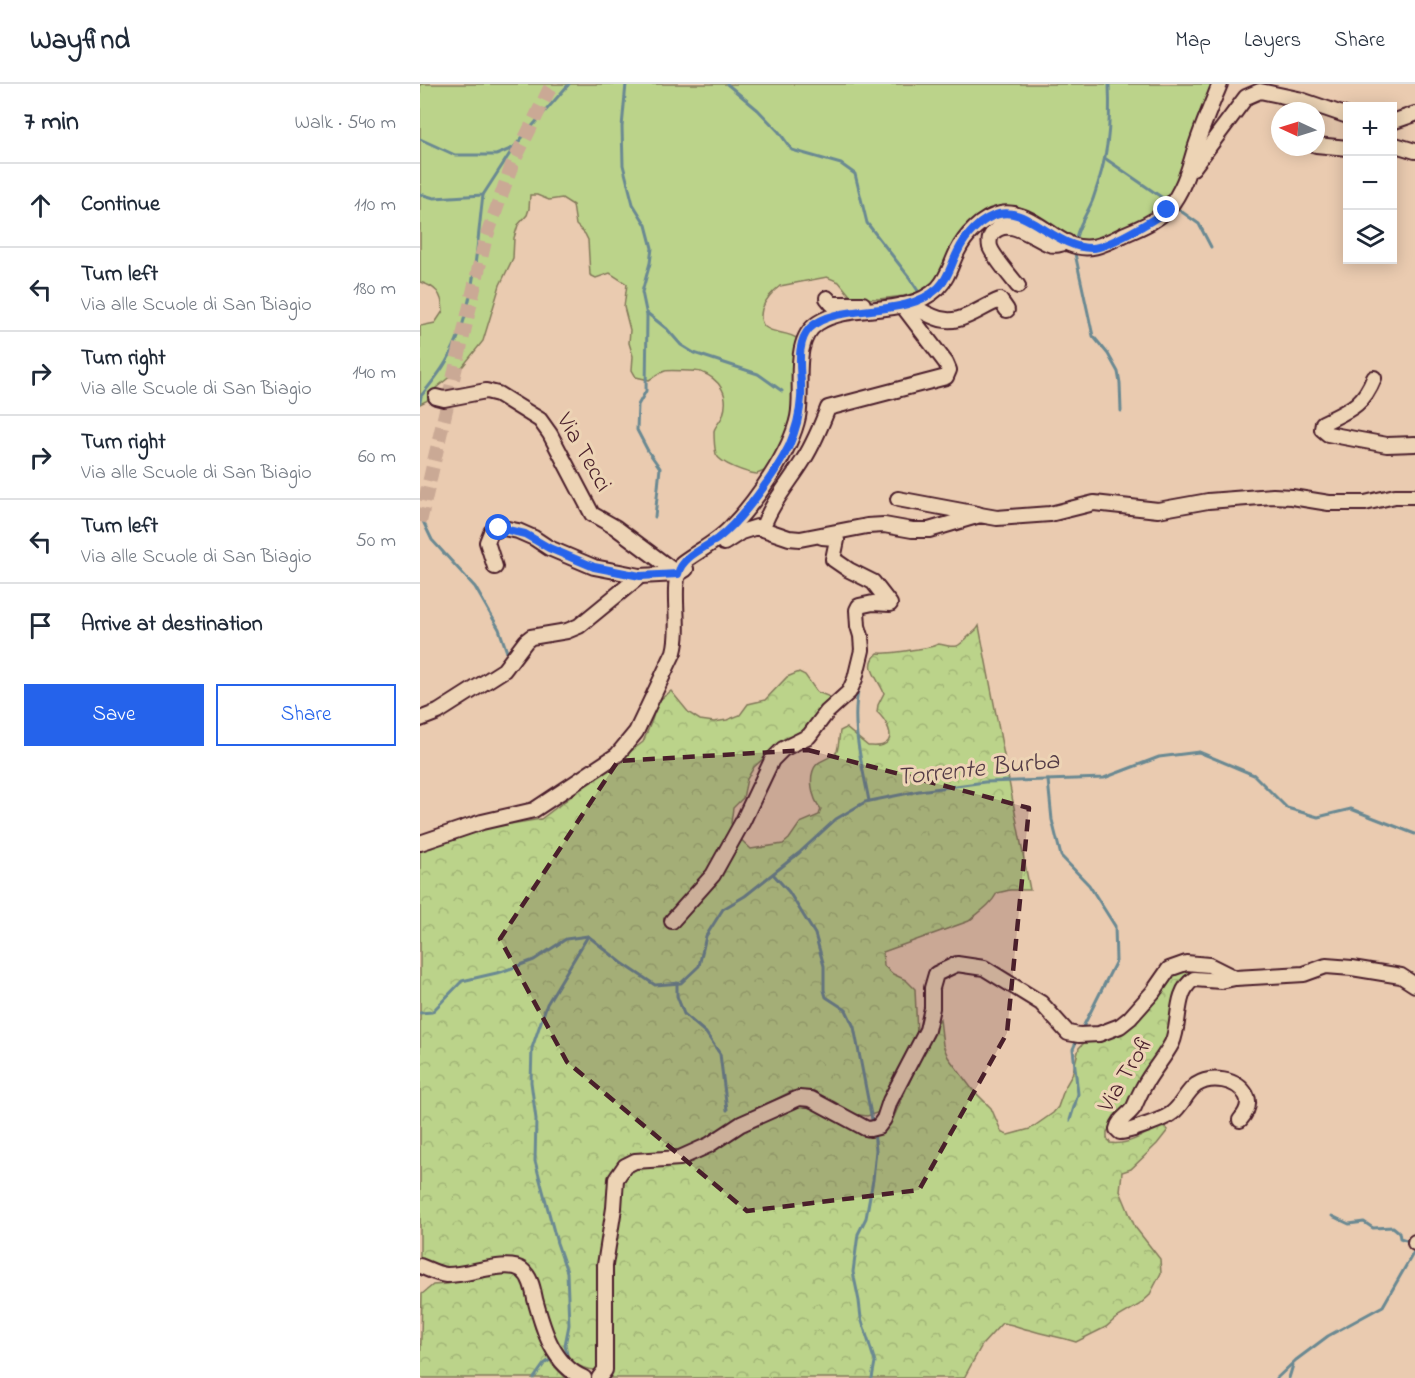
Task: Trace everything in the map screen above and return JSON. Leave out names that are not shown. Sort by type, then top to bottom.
[{"type":"street","points":[[1190,172],[1194,152],[1220,84]]},
{"type":"street","points":[[420,843],[482,822],[521,815],[534,810],[607,763],[625,747],[644,716],[674,652],[677,641],[678,574],[682,563],[730,529],[788,447],[800,409],[800,351],[806,333],[820,321],[834,316],[902,306],[938,288],[951,268],[965,238],[986,219],[999,214],[1021,216],[1069,243],[1098,248],[1153,220],[1167,210],[1190,172],[1246,97],[1254,93],[1260,91],[1298,99],[1343,115]]},
{"type":"street","points":[[1397,120],[1415,114]]},
{"type":"street","points":[[1325,146],[1343,148]]},
{"type":"street","points":[[1397,146],[1415,152]]},
{"type":"street","points":[[1018,286],[990,249],[989,240],[993,232],[1010,227],[1023,230],[1049,244],[1069,243]]},
{"type":"street","points":[[827,298],[832,304],[878,303],[917,309],[946,322],[962,320],[1000,300],[1007,310]]},
{"type":"street","points":[[763,527],[767,514],[814,442],[828,408],[946,377],[949,370],[946,363],[902,306]]},
{"type":"street","points":[[1374,378],[1367,395],[1354,408],[1323,423],[1322,429],[1329,434],[1387,445],[1415,444]]},
{"type":"street","name":"Via Tecci","points":[[436,397],[444,399],[486,391],[498,394],[540,420],[550,434],[592,514],[615,527],[678,574]]},
{"type":"street","points":[[898,499],[997,518],[1050,514],[1094,503],[1158,510],[1208,501],[1274,496],[1329,503],[1365,503],[1395,496],[1415,496]]},
{"type":"street","points":[[495,567],[488,547],[488,537],[494,530],[503,528],[534,538],[549,548],[594,567],[640,576],[678,574],[714,548],[752,528],[763,527],[789,538],[800,539],[867,526],[884,525],[912,530],[929,530],[980,514]]},
{"type":"street","points":[[672,921],[713,875],[743,821],[772,760],[783,749],[808,736],[827,712],[849,692],[855,679],[862,650],[858,626],[859,606],[873,603],[890,604],[873,582],[833,559],[837,540],[835,538],[819,536]]},
{"type":"street","points":[[420,719],[438,712],[504,670],[531,637],[567,631],[579,626],[640,576]]},
{"type":"street","points":[[599,1378],[605,1370],[605,1265],[616,1179],[624,1166],[634,1161],[680,1158],[709,1145],[741,1124],[787,1101],[799,1098],[812,1099],[865,1128],[878,1127],[927,1030],[936,974],[946,967],[957,964],[984,969],[994,974],[1041,1003],[1068,1033],[1078,1035],[1099,1034],[1120,1026],[1153,992],[1169,969],[1186,963],[1200,963],[1235,978],[1304,974],[1326,966],[1401,976],[1415,984]]},
{"type":"street","name":"Via Trofi","points":[[1235,978],[1221,981],[1194,979],[1189,983],[1182,996],[1177,1028],[1172,1042],[1163,1059],[1144,1084],[1132,1109],[1117,1129],[1120,1132],[1128,1132],[1172,1113],[1198,1084],[1214,1079],[1234,1084],[1245,1093],[1248,1105],[1240,1120]]},
{"type":"street","points":[[420,1266],[443,1275],[466,1274],[504,1266],[516,1267],[524,1271],[531,1282],[547,1338],[574,1374],[584,1378]]},
{"type":"highlighted area","points":[[808,750],[1029,808],[1007,1033],[919,1190],[747,1211],[567,1062],[500,939],[618,761]]},
{"type":"green space","points":[[420,84],[1216,84],[1185,177],[1158,212],[1093,243],[1072,240],[1025,211],[1008,207],[993,212],[958,241],[939,276],[924,291],[879,299],[852,298],[839,282],[827,277],[777,288],[765,302],[761,318],[763,324],[772,331],[798,339],[797,414],[769,469],[757,474],[728,464],[716,454],[714,431],[725,408],[724,394],[718,383],[701,372],[665,371],[649,380],[636,377],[632,370],[630,330],[624,307],[627,284],[610,273],[596,278],[590,275],[588,240],[576,225],[573,205],[562,198],[549,200],[530,195],[529,209],[518,225],[514,238],[513,258],[500,285],[483,341],[463,366],[436,388],[428,400],[420,404],[420,326],[435,323],[443,311],[440,295],[430,286],[420,282]]},
{"type":"green space","points":[[979,626],[1030,890],[1010,890],[997,893],[988,905],[969,921],[883,952],[884,966],[893,974],[906,980],[915,989],[917,1035],[890,1086],[880,1112],[867,1116],[853,1114],[812,1092],[792,1091],[743,1116],[708,1140],[680,1150],[634,1155],[618,1162],[611,1173],[605,1234],[600,1369],[585,1368],[573,1361],[562,1349],[545,1316],[530,1271],[444,1271],[420,1263],[420,848],[486,828],[541,819],[643,742],[657,704],[671,691],[689,713],[700,720],[714,722],[740,715],[748,704],[765,700],[787,677],[799,672],[805,675],[817,692],[830,697],[829,704],[811,727],[775,748],[754,767],[747,779],[743,798],[733,808],[731,823],[737,836],[751,849],[783,844],[800,823],[819,815],[821,809],[813,793],[812,774],[817,764],[837,751],[840,731],[846,728],[868,746],[881,746],[890,738],[889,729],[877,712],[884,693],[872,667],[878,653],[899,652],[938,644],[955,646],[961,644]]},
{"type":"green space","points":[[1186,968],[1204,970],[1210,975],[1195,973],[1183,979],[1178,990],[1171,1030],[1126,1106],[1107,1132],[1110,1143],[1124,1143],[1163,1124],[1168,1130],[1131,1169],[1122,1172],[1120,1191],[1135,1227],[1160,1259],[1161,1273],[1149,1296],[1139,1305],[1106,1327],[1076,1342],[1002,1323],[982,1345],[964,1378],[607,1378],[610,1376],[611,1342],[608,1297],[621,1187],[626,1173],[639,1167],[669,1166],[694,1160],[745,1128],[790,1105],[807,1107],[824,1113],[862,1133],[882,1131],[892,1121],[934,1027],[940,1019],[943,1045],[948,1057],[972,1089],[991,1108],[1002,1133],[1008,1135],[1030,1129],[1058,1107],[1072,1075],[1079,1048],[1084,1043],[1122,1034],[1138,1020],[1167,977]]},
{"type":"green space","points":[[498,1274],[513,1274],[524,1281],[535,1328],[552,1364],[566,1378],[420,1378],[422,1294],[433,1285]]},
{"type":"waterway","points":[[420,194],[434,198],[483,195],[514,147],[569,84]]},
{"type":"waterway","points":[[626,84],[622,127],[623,165],[633,204],[646,225],[652,248],[642,292],[647,316],[646,391],[638,405],[637,430],[660,468],[655,517]]},
{"type":"waterway","points":[[727,84],[758,110],[792,150],[841,164],[855,174],[867,223],[920,294]]},
{"type":"waterway","points":[[1075,243],[1080,226],[1093,199],[1105,156],[1109,129],[1109,84]]},
{"type":"waterway","points":[[420,139],[455,155],[496,155],[513,148]]},
{"type":"waterway","points":[[1106,159],[1167,201]]},
{"type":"waterway","points":[[420,402],[421,396],[446,362],[463,323],[473,281],[483,195]]},
{"type":"waterway","points":[[1175,207],[1199,224],[1211,247]]},
{"type":"waterway","points":[[1074,249],[1093,336],[1108,354],[1118,372],[1121,411]]},
{"type":"waterway","points":[[647,313],[667,329],[681,345],[694,353],[758,374],[782,391]]},
{"type":"waterway","points":[[420,515],[432,540],[475,587],[499,629],[508,655]]},
{"type":"waterway","points":[[859,686],[856,730],[869,801]]},
{"type":"waterway","name":"Torrente Burba","points":[[420,1013],[432,1012],[462,981],[501,972],[534,960],[566,939],[588,936],[655,985],[681,983],[699,966],[706,936],[723,909],[745,896],[799,853],[836,819],[865,802],[919,791],[985,782],[1104,778],[1159,757],[1199,752],[1254,775],[1287,808],[1318,817],[1351,809],[1415,834]]},
{"type":"waterway","points":[[1048,780],[1052,820],[1061,856],[1089,885],[1115,926],[1116,961],[1081,1031]]},
{"type":"waterway","points":[[773,874],[789,892],[815,934],[824,966],[826,997],[846,1010],[854,1027],[873,1125]]},
{"type":"waterway","points":[[568,1359],[565,1345],[569,1325],[567,1272],[535,1161],[536,1119],[531,1082],[532,1048],[547,1004],[588,936]]},
{"type":"waterway","points":[[677,983],[677,996],[684,1014],[706,1033],[720,1054],[727,1110]]},
{"type":"waterway","points":[[1070,1120],[1078,1094],[1073,1049],[1077,1040]]},
{"type":"waterway","points":[[872,1378],[875,1362],[861,1318],[853,1272],[858,1234],[866,1218],[873,1180],[876,1150],[874,1132]]},
{"type":"waterway","points":[[1332,1216],[1349,1224],[1364,1222],[1373,1228],[1393,1227],[1399,1232],[1400,1238],[1412,1242]]},
{"type":"waterway","points":[[1277,1378],[1296,1360],[1328,1336],[1383,1306],[1415,1250]]},
{"type":"waterway","points":[[534,1378],[544,1364],[553,1358]]},
{"type":"waterway","points":[[1289,1378],[1293,1365]]},
{"type":"tunnel","points":[[420,522],[485,241],[512,165],[552,84]]},
{"type":"route","points":[[499,528],[518,531],[549,548],[594,567],[640,576],[678,574],[682,563],[730,529],[772,474],[788,447],[798,419],[801,398],[800,351],[806,333],[811,327],[834,316],[912,304],[929,294],[944,280],[965,238],[986,219],[999,214],[1021,216],[1070,244],[1098,248],[1153,220],[1167,210]]}]
